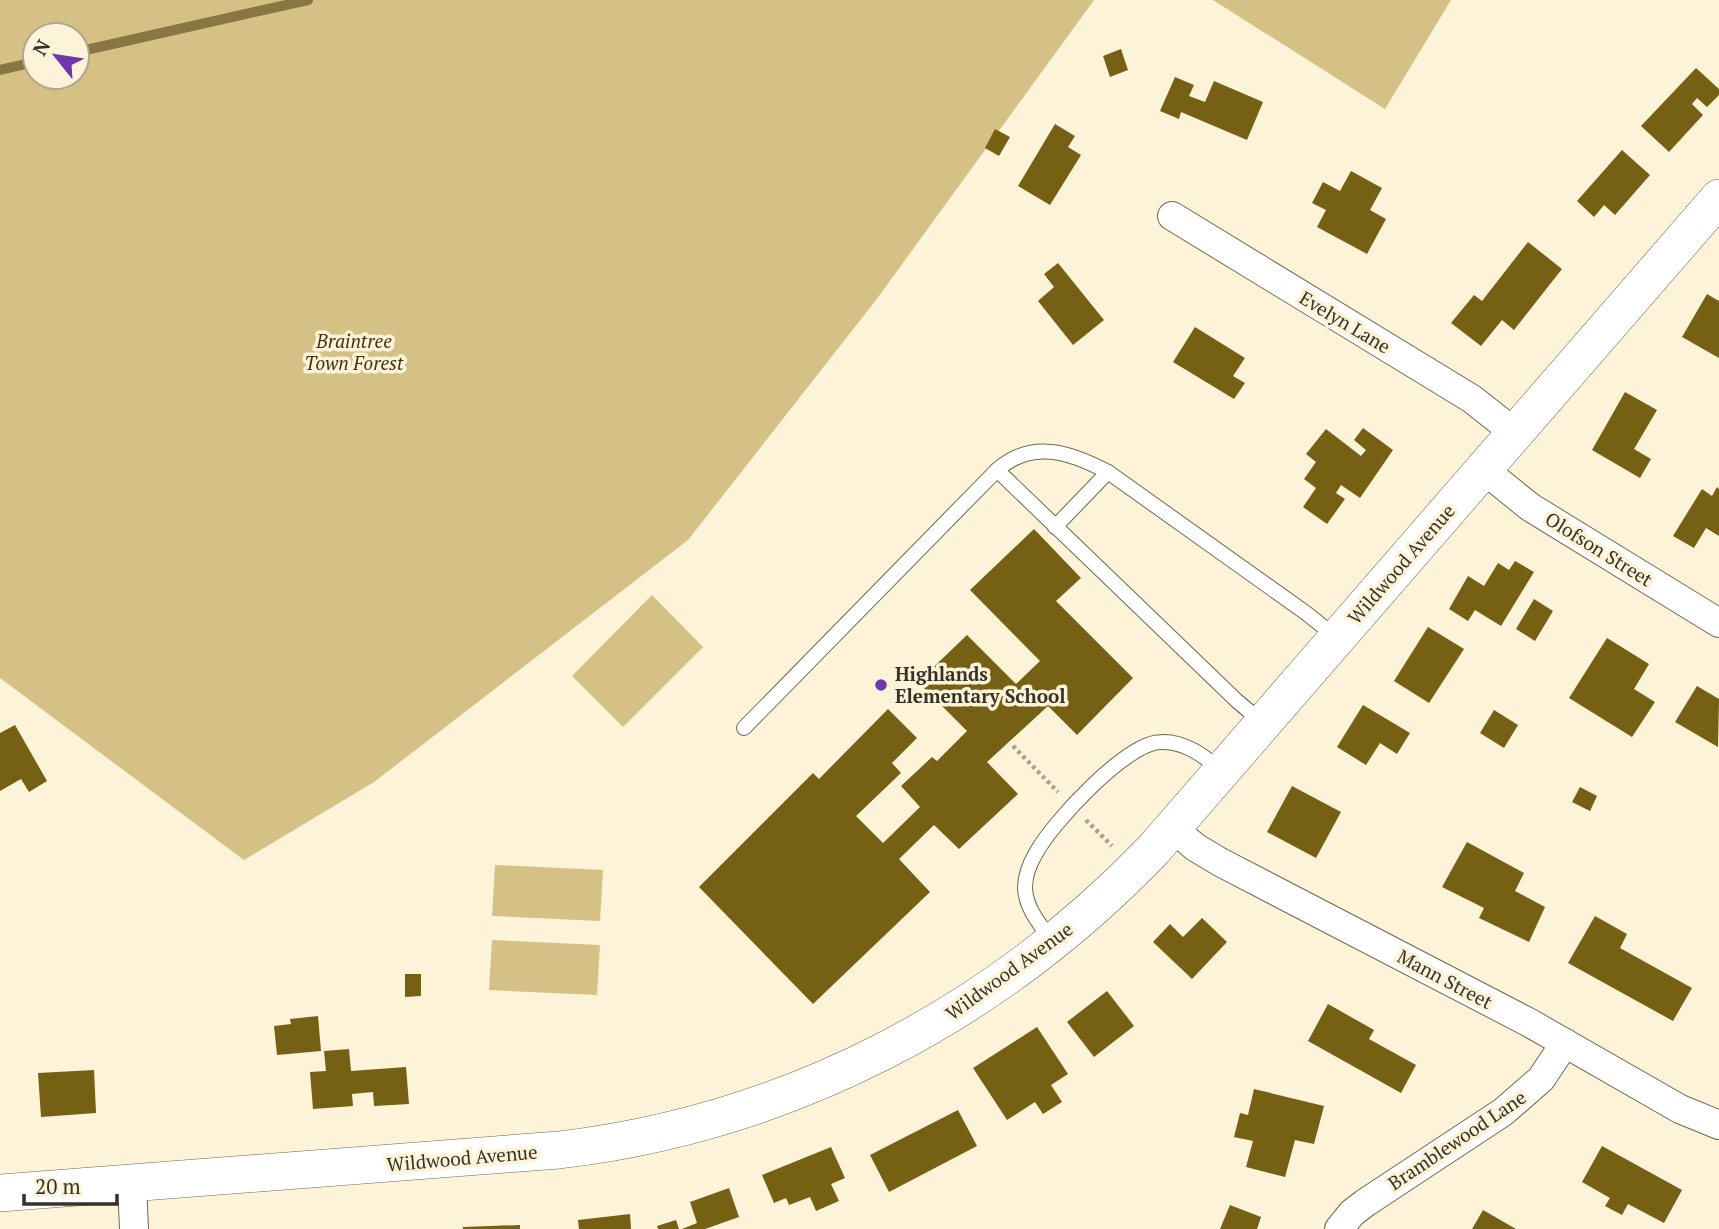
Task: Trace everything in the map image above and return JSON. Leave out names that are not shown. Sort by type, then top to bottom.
[{"type":"street","name":"Wildwood Avenue","points":[[0,1193],[559,1150],[665,1133],[719,1119],[772,1100],[890,1049],[973,1001],[1053,942],[1118,886],[1223,772],[1719,199]]},
{"type":"street","name":"Evelyn Lane","points":[[1172,216],[1472,399],[1515,433]]},
{"type":"street","name":"Olofson Street","points":[[1483,469],[1530,507],[1719,623]]},
{"type":"street","name":"Mann Street","points":[[1173,828],[1195,847],[1220,862],[1565,1043],[1680,1109],[1719,1125]]},
{"type":"street","name":"Bramblewood Lane","points":[[1339,1229],[1365,1202],[1503,1112],[1529,1091],[1551,1066],[1565,1043]]},
{"type":"street","points":[[132,1184],[134,1229]]},
{"type":"lane","points":[[744,728],[997,470],[1009,460],[1033,451],[1047,451],[1081,459],[1108,472],[1337,638]]},
{"type":"lane","points":[[997,470],[1264,724]]},
{"type":"lane","points":[[1055,527],[1108,472]]},
{"type":"lane","points":[[1053,942],[1027,901],[1026,880],[1042,842],[1091,787],[1126,757],[1149,743],[1185,746],[1223,772]]},
{"type":"green space","name":"Braintree Town Forest","points":[[0,0],[1094,0],[876,300],[688,540],[374,782],[244,860],[0,678]]},
{"type":"green space","points":[[1213,0],[1451,0],[1385,109]]},
{"type":"green space","points":[[652,595],[703,647],[623,727],[572,676]]},
{"type":"green space","points":[[495,865],[603,870],[600,921],[492,916]]},
{"type":"green space","points":[[492,940],[600,945],[597,995],[489,990]]},
{"type":"building","points":[[1121,49],[1128,70],[1110,77],[1103,56]]},
{"type":"building","points":[[1696,68],[1719,89],[1719,95],[1707,107],[1697,98],[1692,104],[1703,115],[1669,152],[1641,126]]},
{"type":"building","points":[[1175,77],[1194,85],[1189,96],[1205,102],[1214,81],[1263,102],[1247,140],[1181,112],[1179,119],[1160,111]]},
{"type":"building","points":[[1055,124],[1075,136],[1068,147],[1081,155],[1050,205],[1018,186]]},
{"type":"building","points":[[995,129],[1010,137],[999,156],[985,148]]},
{"type":"building","points":[[1622,150],[1650,175],[1615,215],[1604,205],[1594,217],[1577,201]]},
{"type":"building","points":[[1351,171],[1382,188],[1370,210],[1386,219],[1367,254],[1317,227],[1326,210],[1312,203],[1323,182],[1340,191]]},
{"type":"building","points":[[1528,242],[1562,269],[1514,330],[1502,320],[1481,346],[1451,323],[1474,295],[1482,301]]},
{"type":"building","points":[[1058,263],[1104,320],[1073,345],[1038,301],[1054,287],[1044,274]]},
{"type":"building","points":[[1707,294],[1719,301],[1719,358],[1682,337]]},
{"type":"building","points":[[1195,327],[1245,358],[1233,376],[1245,383],[1234,399],[1173,362]]},
{"type":"building","points":[[1625,392],[1657,410],[1634,449],[1651,459],[1640,478],[1592,450]]},
{"type":"building","points":[[1363,428],[1393,450],[1360,498],[1341,485],[1336,493],[1345,499],[1327,524],[1303,507],[1316,488],[1304,479],[1316,462],[1306,454],[1326,429],[1361,456],[1366,450],[1354,440]]},
{"type":"building","points":[[1717,487],[1719,536],[1706,528],[1694,548],[1673,536],[1702,489],[1712,496]]},
{"type":"building","points":[[1034,529],[1081,578],[1056,601],[1133,678],[1077,735],[1048,706],[987,762],[1018,794],[959,849],[934,825],[899,859],[930,892],[813,1004],[699,887],[813,773],[819,779],[888,709],[917,738],[892,763],[901,773],[856,816],[883,843],[920,807],[901,786],[932,757],[937,761],[967,731],[918,682],[967,635],[1016,684],[1040,661],[970,590]]},
{"type":"building","points":[[1515,561],[1534,572],[1501,626],[1475,610],[1468,621],[1449,609],[1468,576],[1484,586],[1498,563],[1509,570]]},
{"type":"building","points":[[1534,599],[1553,611],[1535,641],[1516,629]]},
{"type":"building","points":[[1428,627],[1464,649],[1429,703],[1394,681]]},
{"type":"building","points":[[1607,638],[1649,664],[1634,689],[1655,702],[1632,737],[1569,698]]},
{"type":"building","points":[[1697,686],[1719,699],[1718,747],[1675,722]]},
{"type":"building","points":[[1363,705],[1410,733],[1397,754],[1380,743],[1366,765],[1337,747]]},
{"type":"building","points":[[1494,710],[1518,725],[1504,748],[1480,733]]},
{"type":"building","points":[[15,725],[47,781],[29,792],[21,779],[0,791],[0,733]]},
{"type":"building","points":[[1292,786],[1341,812],[1316,858],[1267,832]]},
{"type":"building","points":[[1580,787],[1597,796],[1590,811],[1572,802]]},
{"type":"building","points":[[1467,842],[1524,873],[1515,891],[1545,907],[1529,942],[1479,918],[1484,908],[1442,887]]},
{"type":"building","points":[[1595,916],[1627,934],[1620,948],[1692,988],[1673,1021],[1568,963]]},
{"type":"building","points":[[1202,918],[1227,942],[1192,979],[1153,942],[1170,924],[1183,937]]},
{"type":"building","points":[[405,974],[421,974],[421,996],[405,997]]},
{"type":"building","points":[[1107,991],[1134,1026],[1094,1057],[1067,1022]]},
{"type":"building","points":[[1328,1004],[1374,1030],[1369,1039],[1416,1065],[1401,1093],[1308,1041]]},
{"type":"building","points":[[318,1016],[321,1051],[277,1055],[274,1026],[291,1024],[290,1019]]},
{"type":"building","points":[[1037,1027],[1068,1074],[1051,1085],[1062,1102],[1043,1114],[1035,1102],[1007,1120],[973,1068]]},
{"type":"building","points":[[349,1049],[351,1071],[406,1067],[409,1104],[374,1106],[373,1092],[352,1094],[353,1106],[313,1109],[310,1072],[326,1071],[324,1051]]},
{"type":"building","points":[[94,1070],[96,1113],[41,1117],[38,1073]]},
{"type":"building","points":[[1254,1089],[1324,1106],[1314,1144],[1295,1140],[1285,1177],[1246,1167],[1253,1141],[1234,1137],[1240,1113],[1248,1115]]},
{"type":"building","points":[[958,1110],[977,1146],[889,1192],[870,1155]]},
{"type":"building","points":[[1602,1146],[1682,1190],[1664,1223],[1628,1204],[1622,1215],[1605,1206],[1610,1198],[1582,1182]]},
{"type":"building","points":[[831,1147],[845,1178],[831,1184],[839,1201],[816,1211],[810,1197],[789,1205],[786,1198],[774,1203],[762,1175]]},
{"type":"building","points":[[729,1188],[739,1217],[705,1229],[682,1229],[697,1223],[690,1202]]},
{"type":"building","points":[[1230,1205],[1261,1217],[1257,1229],[1220,1229]]},
{"type":"building","points":[[1483,1210],[1516,1229],[1472,1229]]},
{"type":"building","points":[[630,1214],[631,1229],[579,1229],[578,1220]]},
{"type":"building","points":[[676,1220],[679,1229],[658,1229],[657,1226]]},
{"type":"building","points":[[520,1225],[520,1229],[463,1229],[463,1227]]},
{"type":"waterway","points":[[91,49],[308,0]]},
{"type":"waterway","points":[[0,70],[21,65]]},
{"type":"place","name":"Highlands Elementary School","points":[[881,685]]}]
